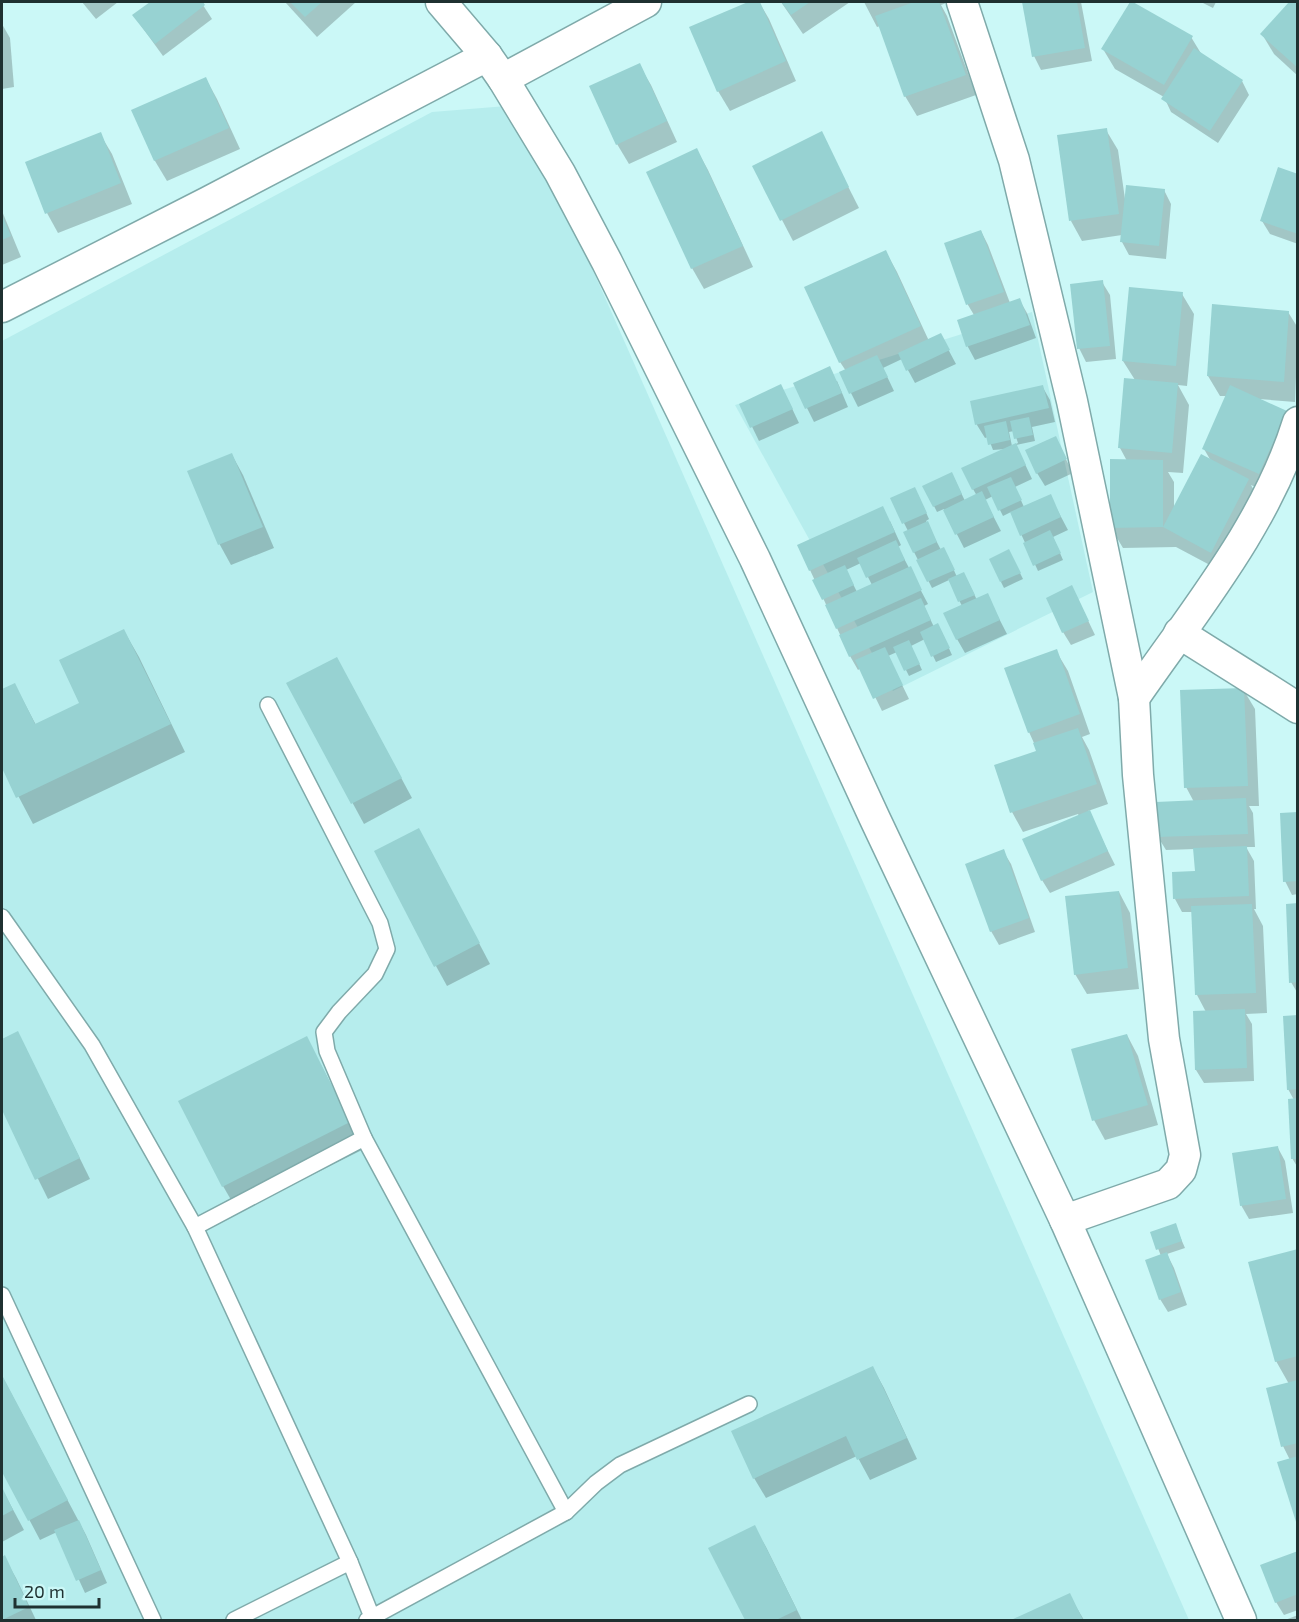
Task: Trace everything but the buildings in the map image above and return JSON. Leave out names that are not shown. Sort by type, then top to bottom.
[{"type":"street","points":[[441,2],[495,68],[560,173],[607,262],[750,549],[1065,1220],[1241,1620]]},
{"type":"street","points":[[2,307],[208,202],[495,68],[646,2]]},
{"type":"street","points":[[963,2],[1014,160],[1072,401],[1134,698],[1138,775],[1164,1039],[1185,1155],[1180,1170],[1168,1184],[1065,1220]]},
{"type":"street","points":[[1134,698],[1230,560],[1254,521],[1273,484],[1298,422]]},
{"type":"street","points":[[1179,633],[1298,708]]},
{"type":"lane","points":[[268,705],[380,922],[387,950],[375,974],[339,1012],[324,1032],[327,1051],[364,1138],[566,1512]]},
{"type":"lane","points":[[2,917],[92,1045],[195,1227],[350,1562],[370,1619],[566,1512],[596,1483],[620,1465],[749,1404]]},
{"type":"lane","points":[[195,1227],[364,1138]]},
{"type":"lane","points":[[2,1295],[153,1620]]},
{"type":"lane","points":[[234,1620],[350,1562]]},
{"type":"shaded area","points":[[520,105],[1189,1620],[2,1620],[2,341],[432,112]]},
{"type":"shaded area","points":[[1032,312],[1093,592],[893,691],[735,405]]}]
